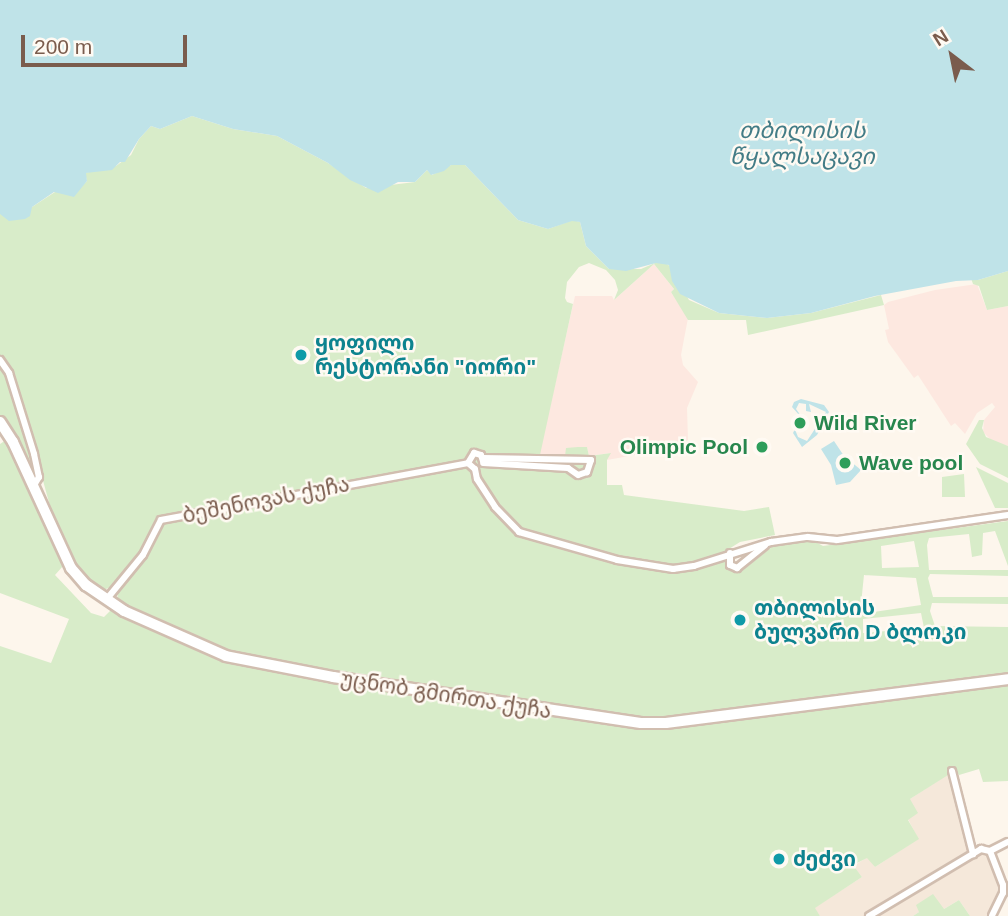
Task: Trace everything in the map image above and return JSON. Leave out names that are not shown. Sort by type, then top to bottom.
[{"type":"main road","name":"უცნობ გმირთა ქუჩა","points":[[0,422],[8,433],[71,568],[106,600],[226,656],[263,665],[640,723],[666,723],[1008,679]]},
{"type":"street","points":[[0,360],[9,373],[34,454],[39,477],[33,486]]},
{"type":"street","name":"ბეშენოვას ქუჩა","points":[[106,600],[143,555],[161,520],[468,463],[474,453],[483,460]]},
{"type":"street","points":[[475,468],[483,460],[591,460],[587,472],[578,475],[568,468],[483,460]]},
{"type":"street","points":[[468,463],[475,468],[481,487],[506,522],[533,538],[617,560],[673,569],[694,566],[768,543],[808,537],[837,540],[1008,515]]},
{"type":"street","points":[[730,553],[730,565],[737,568],[768,543]]},
{"type":"street","points":[[952,771],[973,854]]},
{"type":"street","points":[[990,852],[1008,842]]},
{"type":"street","points":[[869,916],[985,848],[990,852],[1003,893],[992,916]]},
{"type":"shaded area","points":[[654,264],[674,289],[671,292],[688,318],[681,355],[683,365],[698,382],[687,408],[688,440],[674,448],[607,460],[610,453],[589,456],[587,447],[565,456],[539,455],[575,296],[612,296],[614,300]]},
{"type":"shaded area","points":[[977,284],[987,310],[1008,306],[1008,446],[992,441],[983,432],[984,420],[995,407],[992,403],[977,413],[965,434],[955,423],[951,426],[918,375],[914,378],[888,342],[885,330],[889,329],[884,305],[888,302],[935,290]]},
{"type":"shaded area","points":[[950,773],[971,853],[867,916],[820,916],[814,908],[862,877],[853,866],[868,857],[875,867],[918,839],[908,819],[910,799]]},
{"type":"shaded area","points":[[985,851],[995,870],[999,894],[989,916],[970,916],[959,900],[944,909],[919,912],[913,916],[874,916]]},
{"type":"green space","points":[[192,116],[233,129],[277,136],[328,163],[366,188],[415,182],[427,170],[432,175],[451,165],[465,165],[518,220],[548,229],[573,220],[580,222],[586,246],[609,269],[641,269],[655,263],[663,262],[670,266],[689,300],[719,313],[767,318],[811,313],[881,295],[884,305],[748,335],[746,320],[688,320],[671,292],[674,289],[654,264],[614,300],[618,290],[615,280],[606,270],[589,263],[579,267],[567,282],[565,298],[573,304],[540,455],[565,456],[566,448],[578,447],[587,447],[589,456],[611,453],[607,460],[607,485],[622,485],[624,495],[744,511],[769,507],[775,535],[740,542],[724,552],[726,565],[735,572],[744,569],[773,546],[812,540],[823,546],[1008,521],[1008,566],[995,531],[983,533],[982,555],[972,557],[969,534],[929,538],[927,545],[929,570],[1008,570],[1008,576],[930,574],[928,578],[933,597],[1008,597],[1008,604],[932,603],[930,611],[935,626],[1008,627],[1008,673],[659,720],[285,665],[227,652],[117,603],[118,590],[113,586],[99,592],[78,571],[56,528],[36,455],[36,470],[31,473],[0,417],[0,200],[32,207],[55,192],[81,187],[87,181],[85,173],[116,166],[131,155],[139,139],[151,126],[160,129]],"holes":[[[914,541],[919,567],[882,568],[881,546]],[[864,575],[916,578],[921,605],[860,614]],[[921,613],[924,628],[863,633],[863,619]]]},
{"type":"green space","points":[[1008,271],[1008,306],[987,310],[979,286],[973,284],[971,278],[978,280]]},
{"type":"green space","points":[[979,420],[984,420],[982,428],[986,437],[1008,446],[1008,478],[980,464],[966,444]]},
{"type":"green space","points":[[9,438],[63,566],[55,575],[91,613],[104,617],[112,609],[225,660],[292,676],[639,729],[1008,682],[1008,781],[983,782],[979,769],[959,775],[956,770],[910,799],[918,813],[908,820],[919,839],[875,867],[867,858],[853,865],[862,877],[815,908],[820,916],[0,916],[0,646],[51,663],[69,619],[0,593],[0,444]]},
{"type":"green space","points":[[976,467],[1008,483],[1008,508],[995,508]]},
{"type":"green space","points":[[964,474],[965,497],[942,497],[942,477]]},
{"type":"green space","points":[[933,894],[944,909],[959,900],[970,916],[913,916],[919,912],[916,905]]},
{"type":"water","name":"თბილისის წყალსაცავი","points":[[0,0],[1008,0],[1008,271],[978,280],[956,281],[875,296],[811,313],[767,318],[719,313],[680,294],[672,281],[669,265],[656,263],[626,271],[609,269],[586,246],[580,222],[572,221],[548,229],[518,220],[465,165],[451,165],[444,171],[431,175],[427,170],[415,182],[398,182],[378,193],[350,180],[328,163],[277,136],[233,129],[192,116],[160,129],[151,126],[139,139],[125,162],[120,162],[112,170],[86,173],[87,181],[74,197],[54,192],[32,207],[30,216],[9,221],[0,214]]},
{"type":"water","name":"Wild River","points":[[801,399],[824,405],[829,412],[817,435],[802,447],[793,433],[801,417],[792,407],[794,402]],"holes":[[[799,403],[806,404],[806,411],[811,412],[809,404],[826,412],[807,441],[798,437],[796,432],[804,420],[796,409]]]},
{"type":"water","name":"Wave pool","points":[[834,441],[844,456],[861,470],[850,482],[836,485],[831,465],[821,449]]},
{"type":"place","name":"ყოფილი რესტორანი \"იორი\"","points":[[301,355]]},
{"type":"place","name":"Wild River","points":[[800,423]]},
{"type":"place","name":"Olimpic Pool","points":[[762,447]]},
{"type":"place","name":"Wave pool","points":[[845,463]]},
{"type":"place","name":"თბილისის ბულვარი D ბლოკი","points":[[740,620]]},
{"type":"place","name":"ძეძვი","points":[[779,859]]}]
